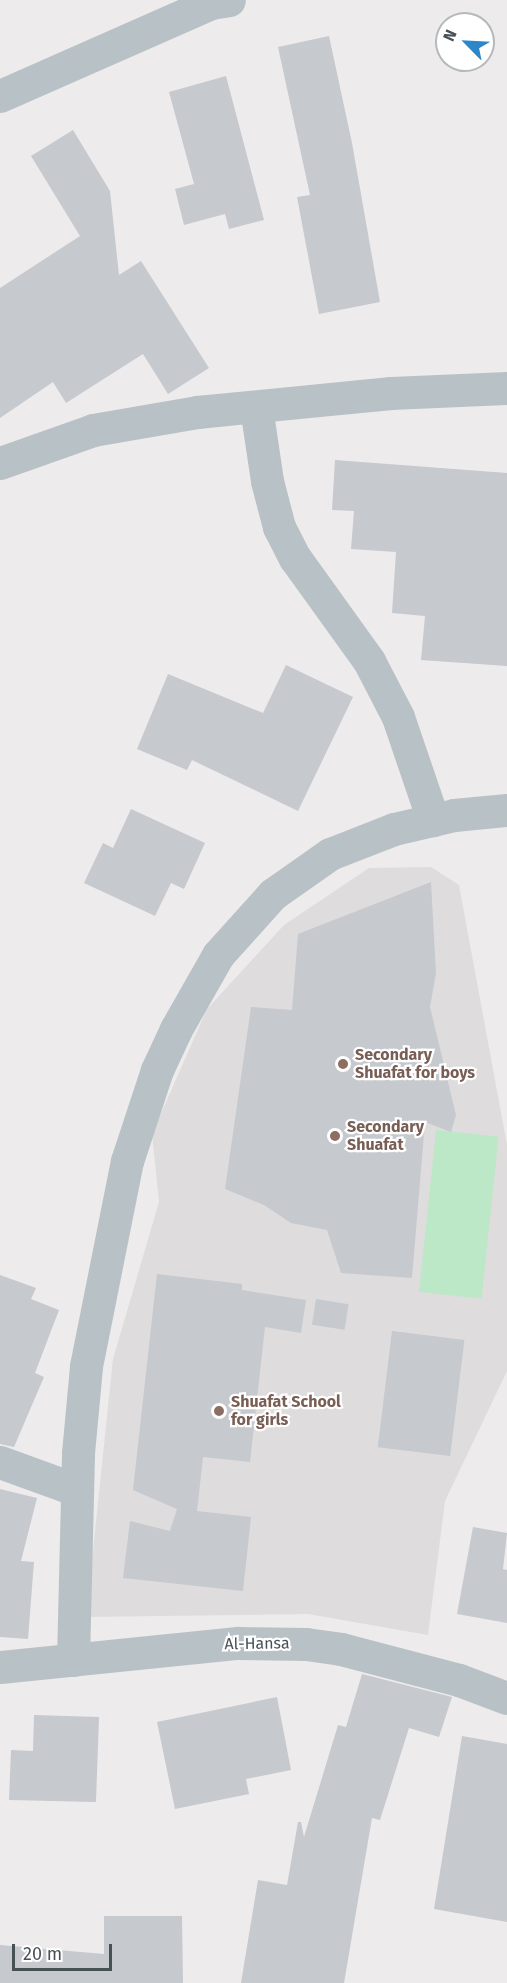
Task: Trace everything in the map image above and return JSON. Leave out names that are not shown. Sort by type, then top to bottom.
[{"type":"street","points":[[0,96],[211,3],[229,0]]},
{"type":"street","points":[[0,463],[93,430],[197,412],[390,393],[507,388]]},
{"type":"street","points":[[256,407],[267,481],[279,527],[295,558],[369,662],[398,717],[433,820]]},
{"type":"street","points":[[73,1660],[78,1453],[86,1366],[128,1161],[157,1070],[176,1029],[218,955],[273,894],[330,854],[394,829],[454,815],[507,810]]},
{"type":"street","points":[[0,1462],[77,1490]]},
{"type":"street","name":"Al-Hansa","points":[[0,1667],[238,1643],[306,1644],[340,1649],[459,1680],[507,1698]]},
{"type":"shaded area","points":[[431,867],[459,885],[507,1145],[507,1371],[445,1501],[428,1635],[308,1614],[86,1617],[113,1359],[159,1202],[152,1134],[207,1009],[284,925],[369,868]]},
{"type":"green space","points":[[436,1130],[499,1137],[482,1299],[419,1292]]},
{"type":"building","points":[[329,36],[352,143],[380,302],[319,314],[297,197],[310,195],[278,47]]},
{"type":"building","points":[[226,76],[264,220],[229,229],[225,214],[184,225],[175,189],[194,184],[169,92]]},
{"type":"building","points":[[73,130],[110,191],[119,275],[141,261],[209,368],[168,394],[143,354],[66,403],[53,382],[0,418],[0,288],[80,236],[31,156]]},
{"type":"building","points":[[335,460],[507,473],[507,666],[421,660],[425,616],[392,613],[396,552],[351,549],[354,511],[332,510]]},
{"type":"building","points":[[286,665],[353,697],[298,811],[192,760],[187,770],[137,749],[168,674],[263,713]]},
{"type":"building","points":[[131,809],[205,843],[184,889],[171,883],[155,916],[84,883],[103,843],[113,848]]},
{"type":"building","name":"Secondary Shuafat for boys","points":[[431,882],[436,973],[430,1007],[456,1115],[451,1132],[425,1122],[412,1278],[341,1273],[327,1230],[291,1223],[264,1205],[225,1189],[251,1007],[292,1010],[298,934]]},
{"type":"building","points":[[157,1274],[242,1284],[242,1290],[306,1300],[301,1333],[265,1327],[250,1462],[203,1457],[197,1511],[251,1517],[243,1591],[123,1578],[130,1521],[170,1531],[177,1509],[133,1490]]},
{"type":"building","points":[[0,1275],[36,1288],[31,1299],[59,1310],[35,1373],[44,1377],[14,1447],[0,1444]]},
{"type":"building","points":[[316,1299],[349,1304],[345,1330],[312,1325]]},
{"type":"building","points":[[392,1331],[464,1340],[450,1456],[378,1447]]},
{"type":"building","points":[[0,1489],[37,1498],[21,1561],[34,1562],[28,1639],[0,1637]]},
{"type":"building","points":[[473,1527],[507,1533],[503,1569],[507,1570],[507,1623],[457,1614]]},
{"type":"building","points":[[362,1674],[452,1697],[439,1737],[409,1728],[380,1820],[372,1818],[344,1983],[241,1983],[258,1880],[287,1885],[298,1822],[301,1822],[304,1837],[338,1725],[346,1727]]},
{"type":"building","points":[[277,1697],[291,1770],[246,1779],[249,1794],[175,1809],[157,1722]]},
{"type":"building","points":[[34,1715],[99,1717],[96,1802],[9,1800],[11,1750],[33,1751]]},
{"type":"building","points":[[462,1736],[507,1744],[507,1922],[434,1909]]},
{"type":"building","points":[[104,1916],[182,1916],[183,1983],[0,1983],[0,1945],[104,1954]]},
{"type":"place","name":"Secondary Shuafat for boys","points":[[343,1064]]},
{"type":"place","name":"Secondary Shuafat","points":[[335,1136]]},
{"type":"place","name":"Shuafat School for girls","points":[[219,1411]]}]
